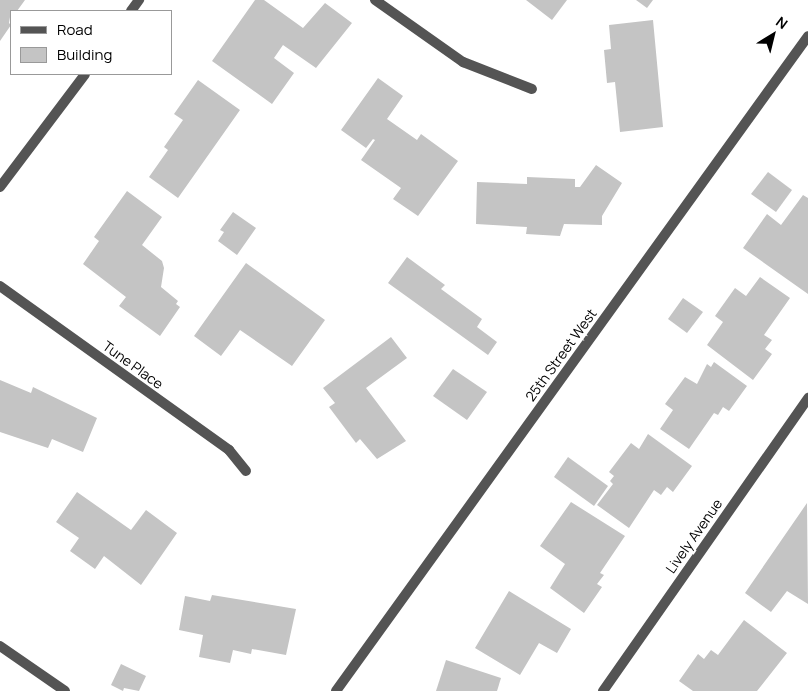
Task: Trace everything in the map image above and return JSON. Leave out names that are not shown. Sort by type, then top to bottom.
[{"type":"street","points":[[132,10],[140,0]]},
{"type":"street","points":[[375,0],[463,62],[532,89]]},
{"type":"street","name":"25th Street West","points":[[336,691],[808,36]]},
{"type":"street","points":[[0,187],[83,75]]},
{"type":"street","name":"Tune Place","points":[[0,286],[229,450],[246,471]]},
{"type":"street","name":"Lively Avenue","points":[[603,691],[808,398]]},
{"type":"street","points":[[0,646],[65,691]]},
{"type":"building","points":[[0,0],[25,0],[18,10],[10,10],[10,26],[0,41]]},
{"type":"building","points":[[255,0],[264,0],[303,28],[325,3],[352,23],[316,68],[283,45],[274,58],[294,73],[272,104],[212,61]]},
{"type":"building","points":[[526,0],[567,0],[552,20]]},
{"type":"building","points":[[636,0],[653,0],[647,8]]},
{"type":"building","points":[[653,20],[663,127],[620,132],[615,82],[607,83],[604,50],[611,49],[609,25]]},
{"type":"building","points":[[378,78],[403,96],[387,119],[417,140],[421,134],[458,161],[418,216],[393,199],[401,188],[361,160],[375,140],[373,139],[366,148],[341,130]]},
{"type":"building","points":[[198,80],[240,110],[178,198],[149,177],[168,150],[164,147],[183,120],[174,114]]},
{"type":"building","points":[[596,165],[622,183],[602,216],[602,225],[564,224],[560,236],[526,234],[527,227],[476,224],[477,182],[527,184],[527,177],[575,179],[575,187],[580,187]]},
{"type":"building","points":[[768,172],[792,190],[776,212],[751,194]]},
{"type":"building","points":[[127,191],[162,217],[142,245],[162,261],[164,268],[161,287],[178,301],[176,304],[180,307],[160,336],[119,306],[126,297],[83,264],[99,241],[94,237]]},
{"type":"building","points":[[803,195],[808,198],[808,294],[743,248],[767,214],[781,225]]},
{"type":"building","points":[[233,212],[256,228],[237,255],[218,241],[224,232],[220,230]]},
{"type":"building","points":[[407,257],[445,285],[441,289],[482,319],[477,327],[497,342],[488,355],[388,283]]},
{"type":"building","points":[[246,263],[325,320],[292,366],[240,330],[221,356],[194,336]]},
{"type":"building","points":[[760,277],[790,298],[764,335],[772,340],[765,349],[772,354],[753,380],[707,345],[723,322],[715,316],[735,288],[746,296]]},
{"type":"building","points":[[683,298],[703,312],[687,333],[668,319]]},
{"type":"building","points":[[391,337],[407,358],[366,388],[406,441],[377,459],[360,439],[356,443],[329,407],[335,403],[323,388]]},
{"type":"building","points":[[714,362],[747,386],[729,411],[723,407],[718,415],[714,413],[689,449],[660,429],[673,410],[665,404],[685,377],[697,384],[707,364],[711,367]]},
{"type":"building","points":[[453,369],[487,392],[467,420],[433,396]]},
{"type":"building","points":[[0,380],[31,393],[33,387],[97,418],[83,452],[52,439],[48,448],[0,432]]},
{"type":"building","points":[[648,434],[692,466],[673,492],[667,487],[661,495],[654,490],[629,528],[597,505],[613,484],[610,481],[614,476],[609,472],[631,443],[639,449]]},
{"type":"building","points":[[568,457],[608,486],[594,506],[554,477]]},
{"type":"building","points":[[77,492],[131,530],[146,510],[177,533],[141,585],[104,556],[95,569],[70,551],[79,538],[56,522]]},
{"type":"building","points":[[571,502],[625,536],[600,573],[604,575],[597,584],[602,587],[584,613],[550,588],[565,564],[540,546]]},
{"type":"building","points":[[807,503],[808,604],[787,591],[771,612],[745,593]]},
{"type":"building","points":[[509,591],[571,629],[557,653],[539,643],[520,675],[475,648]]},
{"type":"building","points":[[212,595],[296,609],[286,655],[252,649],[251,654],[233,650],[230,663],[199,657],[203,635],[179,630],[185,596],[210,601]]},
{"type":"building","points":[[744,620],[787,653],[757,691],[693,691],[679,681],[698,654],[704,659],[711,650],[718,655]]},
{"type":"building","points":[[446,660],[501,678],[497,691],[436,691]]},
{"type":"building","points":[[121,664],[146,676],[139,691],[124,688],[123,691],[111,685]]}]
